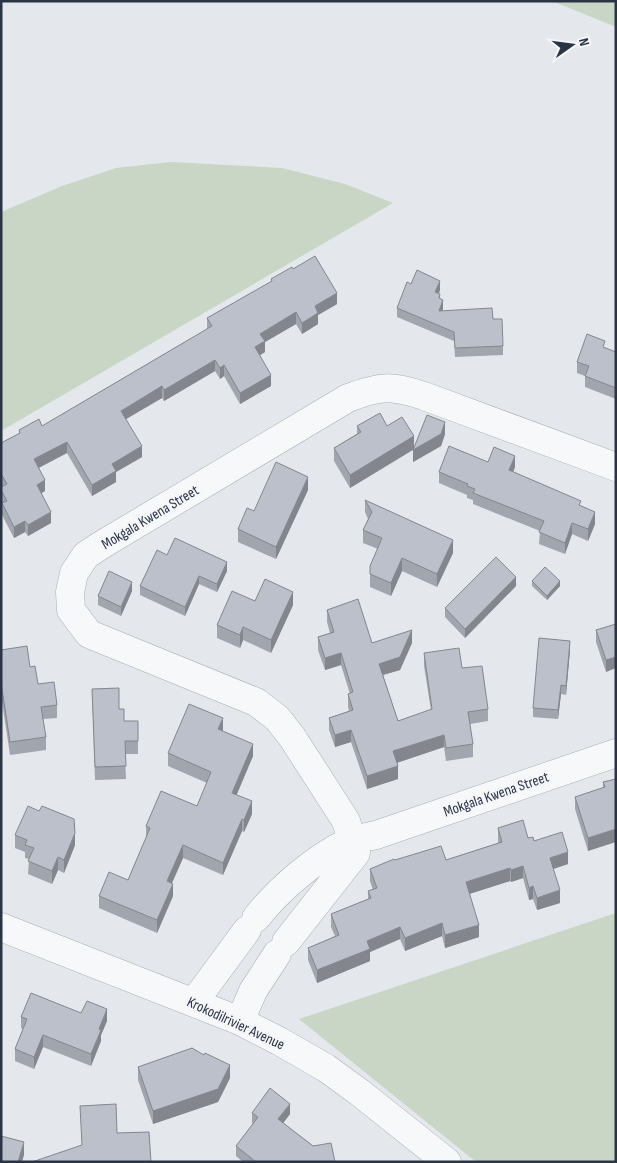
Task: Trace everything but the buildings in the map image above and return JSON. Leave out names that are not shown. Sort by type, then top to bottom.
[{"type":"street","name":"Mokgala Kwena Street","points":[[358,847],[334,800],[292,737],[276,718],[256,702],[89,634],[71,610],[70,592],[74,573],[86,555],[348,398],[387,387],[404,389],[616,467]]},
{"type":"street","name":"Mokgala Kwena Street","points":[[194,1002],[251,924],[309,867],[331,851],[358,847],[616,753]]},
{"type":"street","points":[[240,1021],[253,991],[282,948],[358,847]]},
{"type":"street","name":"Krokodilrivier Avenue","points":[[1,927],[194,1002],[240,1021],[279,1041],[326,1068],[447,1162]]},
{"type":"green space","points":[[552,1],[616,1],[616,27]]},
{"type":"green space","points":[[171,162],[282,168],[345,184],[393,203],[1,431],[1,212],[62,186],[116,168]]},
{"type":"green space","points":[[616,913],[616,1162],[476,1162],[299,1019]]}]
